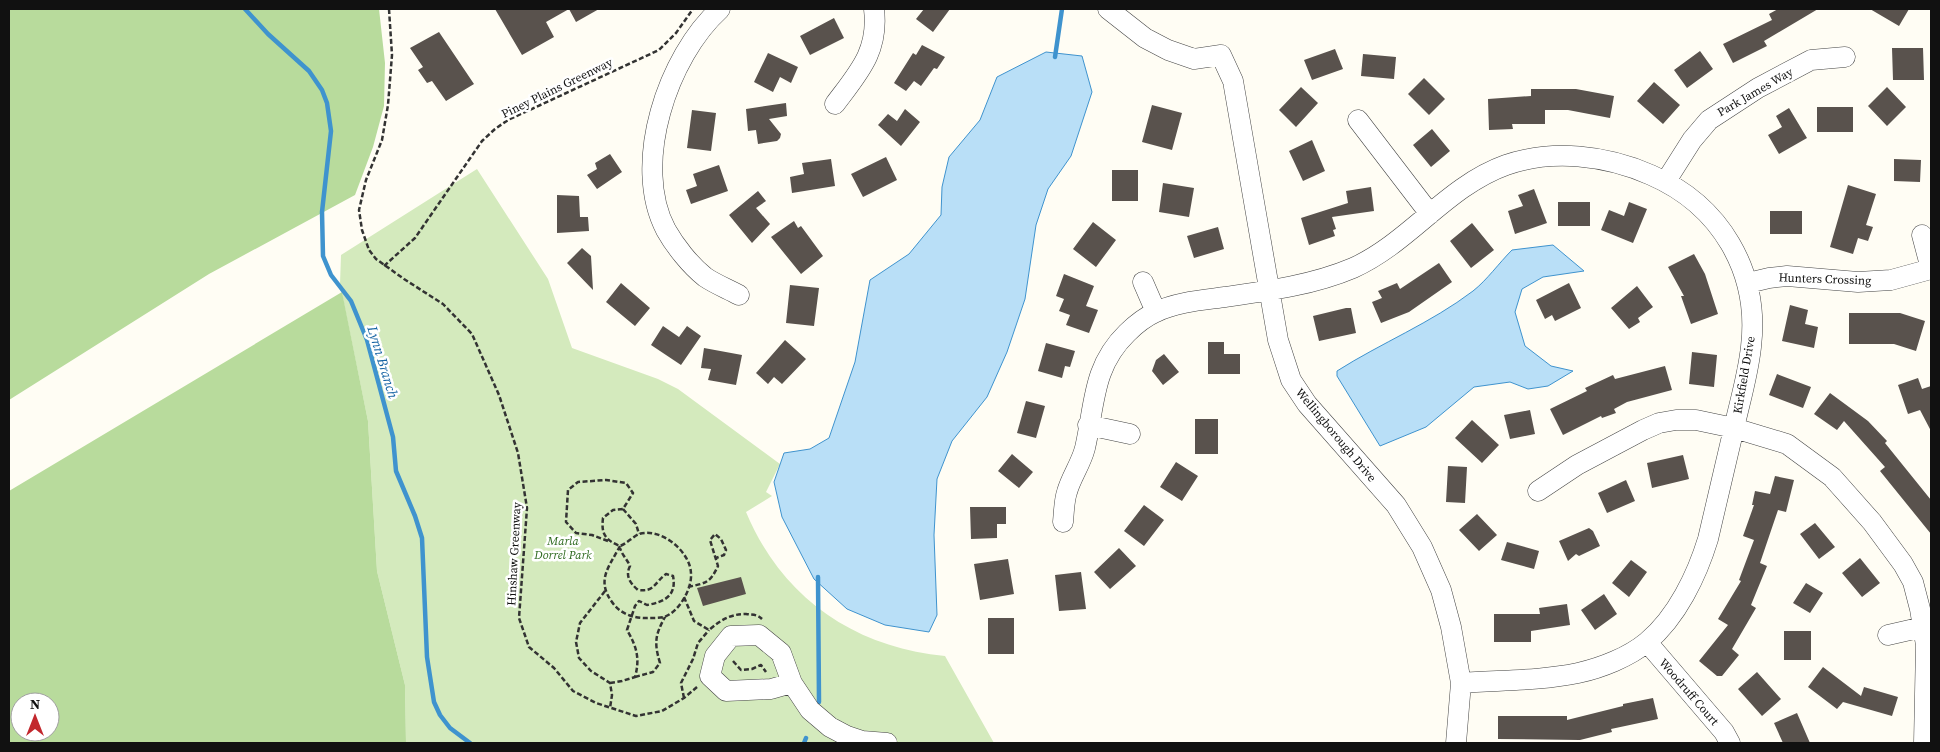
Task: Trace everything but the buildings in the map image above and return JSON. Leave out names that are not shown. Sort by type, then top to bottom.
[{"type":"street","points":[[720,9],[698,32],[680,60],[673,76],[655,139],[653,174],[657,204],[666,229],[682,253],[705,276],[739,295]]},
{"type":"street","points":[[835,104],[865,64],[875,38],[874,9]]},
{"type":"street","name":"Wellingborough Drive","points":[[1108,9],[1145,38],[1168,50],[1194,59],[1221,55],[1233,81],[1271,289],[1278,340],[1291,380],[1308,404],[1396,505],[1422,547],[1440,590],[1452,627],[1461,682],[1456,743]]},
{"type":"street","name":"Park James Way","points":[[1666,182],[1692,140],[1709,120],[1758,88],[1811,60],[1845,57]]},
{"type":"street","points":[[1358,120],[1430,214]]},
{"type":"street","name":"Kirkfield Drive","points":[[1156,312],[1207,299],[1271,289],[1328,277],[1354,267],[1379,253],[1465,186],[1507,164],[1533,159],[1579,156],[1615,162],[1666,182],[1689,197],[1712,217],[1734,250],[1748,283],[1751,310],[1751,346],[1747,374],[1708,539],[1695,576],[1674,611],[1647,642],[1615,661],[1577,674],[1461,682]]},
{"type":"street","name":"Hunters Crossing","points":[[1748,283],[1787,276],[1858,282],[1891,280],[1931,269],[1922,235]]},
{"type":"street","points":[[1063,522],[1067,492],[1080,462],[1092,400],[1104,366],[1114,347],[1139,323],[1156,312],[1143,282]]},
{"type":"street","points":[[1538,491],[1577,465],[1659,423],[1676,420],[1696,420],[1734,428],[1787,444],[1832,477],[1872,522],[1903,564],[1913,582],[1926,645],[1924,743]]},
{"type":"street","points":[[1088,425],[1130,434]]},
{"type":"street","points":[[1888,635],[1923,627]]},
{"type":"street","points":[[792,682],[771,689],[726,690],[710,676],[715,656],[731,636],[759,635],[781,653],[792,682],[810,710],[830,727],[862,741],[888,743]]},
{"type":"street","name":"Woodruff Court","points":[[1647,642],[1724,732],[1730,743]]},
{"type":"path","name":"Hinshaw Greenway","points":[[389,9],[392,55],[386,122],[382,140],[366,180],[359,210],[362,230],[369,250],[384,266],[443,304],[472,334],[499,395],[518,453],[527,508],[519,618],[529,647],[554,668],[573,692],[610,708],[636,716],[662,711],[684,698],[710,676]]},
{"type":"path","name":"Piney Plains Greenway","points":[[384,266],[416,238],[482,141],[495,129],[508,120],[658,50],[676,33],[692,9]]},
{"type":"path","points":[[620,546],[592,535],[576,533],[566,522],[568,490],[578,482],[606,480],[626,483],[633,493],[623,509]]},
{"type":"path","points":[[623,509],[636,524],[639,534]]},
{"type":"path","points":[[608,541],[602,529],[603,518],[613,510],[623,509]]},
{"type":"path","points":[[605,591],[580,623],[576,642],[579,658],[591,670],[610,682],[622,681],[653,672],[660,663],[655,646],[657,631],[665,617],[679,606],[692,573],[686,557],[677,545],[660,535],[639,534],[620,546],[604,577],[605,591],[613,604],[625,614],[642,619],[665,617]]},
{"type":"path","points":[[688,587],[702,584],[712,579],[718,566],[710,540],[715,534],[721,539],[726,550],[724,555],[716,558]]},
{"type":"path","points":[[620,546],[623,556],[628,560],[630,566],[627,571],[628,578],[638,590],[647,591],[656,585],[666,574],[673,576],[675,586],[671,594],[660,603],[647,606],[639,601],[635,606],[627,630],[637,650],[639,664],[634,677]]},
{"type":"path","points":[[684,698],[681,682],[693,659],[698,643],[709,630]]},
{"type":"path","points":[[705,635],[721,648],[741,670],[752,669],[762,665],[773,683],[771,689]]},
{"type":"path","points":[[610,682],[612,694],[610,708]]},
{"type":"green space","points":[[9,9],[379,9],[385,63],[384,106],[373,147],[355,195],[209,274],[9,400]]},
{"type":"green space","name":"Marla Dorrel Park","points":[[477,169],[548,279],[572,348],[658,379],[678,389],[780,464],[766,492],[772,496],[746,512],[761,543],[779,570],[801,593],[825,613],[852,629],[881,642],[912,651],[945,656],[994,743],[406,743],[405,685],[377,571],[368,421],[340,284],[341,255]]},
{"type":"green space","points":[[342,292],[368,421],[377,571],[405,685],[406,743],[9,743],[9,491]]},
{"type":"water","points":[[1046,52],[1082,56],[1092,92],[1071,156],[1048,189],[1036,225],[1025,299],[1007,352],[987,397],[952,441],[937,479],[934,535],[937,615],[929,632],[885,625],[847,609],[814,579],[782,517],[774,482],[784,453],[810,449],[829,438],[855,362],[870,280],[909,254],[941,215],[942,187],[949,157],[980,120],[997,77]]},
{"type":"water","points":[[1553,245],[1584,271],[1543,277],[1522,289],[1515,312],[1525,346],[1551,366],[1573,371],[1548,386],[1528,389],[1510,382],[1474,387],[1426,427],[1380,446],[1337,376],[1337,371],[1440,313],[1473,291],[1512,250]]},
{"type":"waterway","name":"Lynn Branch","points":[[245,9],[268,34],[309,71],[322,90],[327,103],[331,131],[322,212],[323,256],[331,275],[351,301],[367,340],[393,437],[396,471],[422,538],[427,657],[434,702],[440,715],[450,728],[470,743]]},
{"type":"waterway","points":[[1055,57],[1062,9]]},
{"type":"waterway","points":[[818,577],[819,702]]},
{"type":"waterway","points":[[804,743],[806,738]]}]
